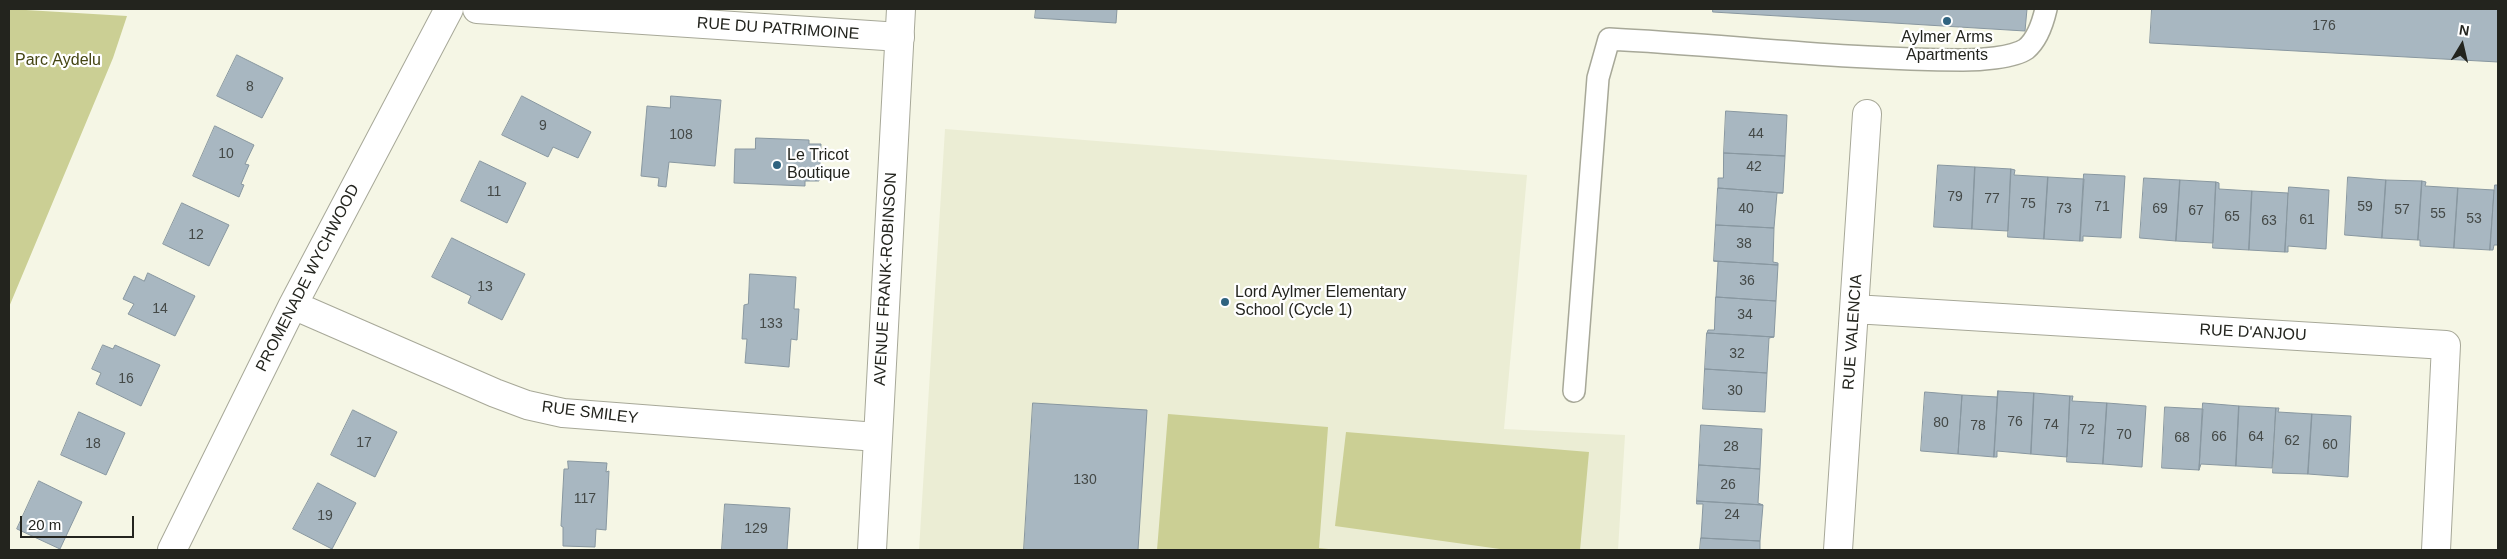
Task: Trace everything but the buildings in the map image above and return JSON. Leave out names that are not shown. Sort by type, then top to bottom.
[{"type":"street","name":"PROMENADE WYCHWOOD","points":[[172,550],[293,305],[449,9]]},
{"type":"street","name":"RUE DU PATRIMOINE","points":[[478,9],[900,37]]},
{"type":"street","name":"AVENUE FRANK-ROBINSON","points":[[872,550],[901,9]]},
{"type":"street","name":"RUE VALENCIA","points":[[1838,550],[1867,114]]},
{"type":"street","name":"RUE SMILEY","points":[[293,305],[495,393],[554,411],[877,437]]},
{"type":"street","name":"RUE D'ANJOU","points":[[1854,308],[2446,345],[2436,550]]},
{"type":"lane","points":[[1574,390],[1598,78],[1609,39],[1870,56],[1964,60],[2000,57],[2026,49],[2043,24],[2046,9]]},
{"type":"shaded area","name":"Lord Aylmer Elementary School (Cycle 1)","points":[[945,129],[1527,175],[1504,429],[1625,435],[1618,550],[919,550]]},
{"type":"green space","name":"Parc Aydelu","points":[[9,9],[127,16],[113,58],[9,307]]},
{"type":"green space","points":[[1168,414],[1328,427],[1319,548],[1338,550],[1157,550]]},
{"type":"green space","points":[[1346,432],[1589,452],[1580,550],[1507,550],[1335,526]]},
{"type":"place","name":"Aylmer Arms Apartments","points":[[1947,21]]},
{"type":"place","name":"Le Tricot Boutique","points":[[777,165]]},
{"type":"place","name":"Lord Aylmer Elementary School (Cycle 1)","points":[[1225,302]]}]
